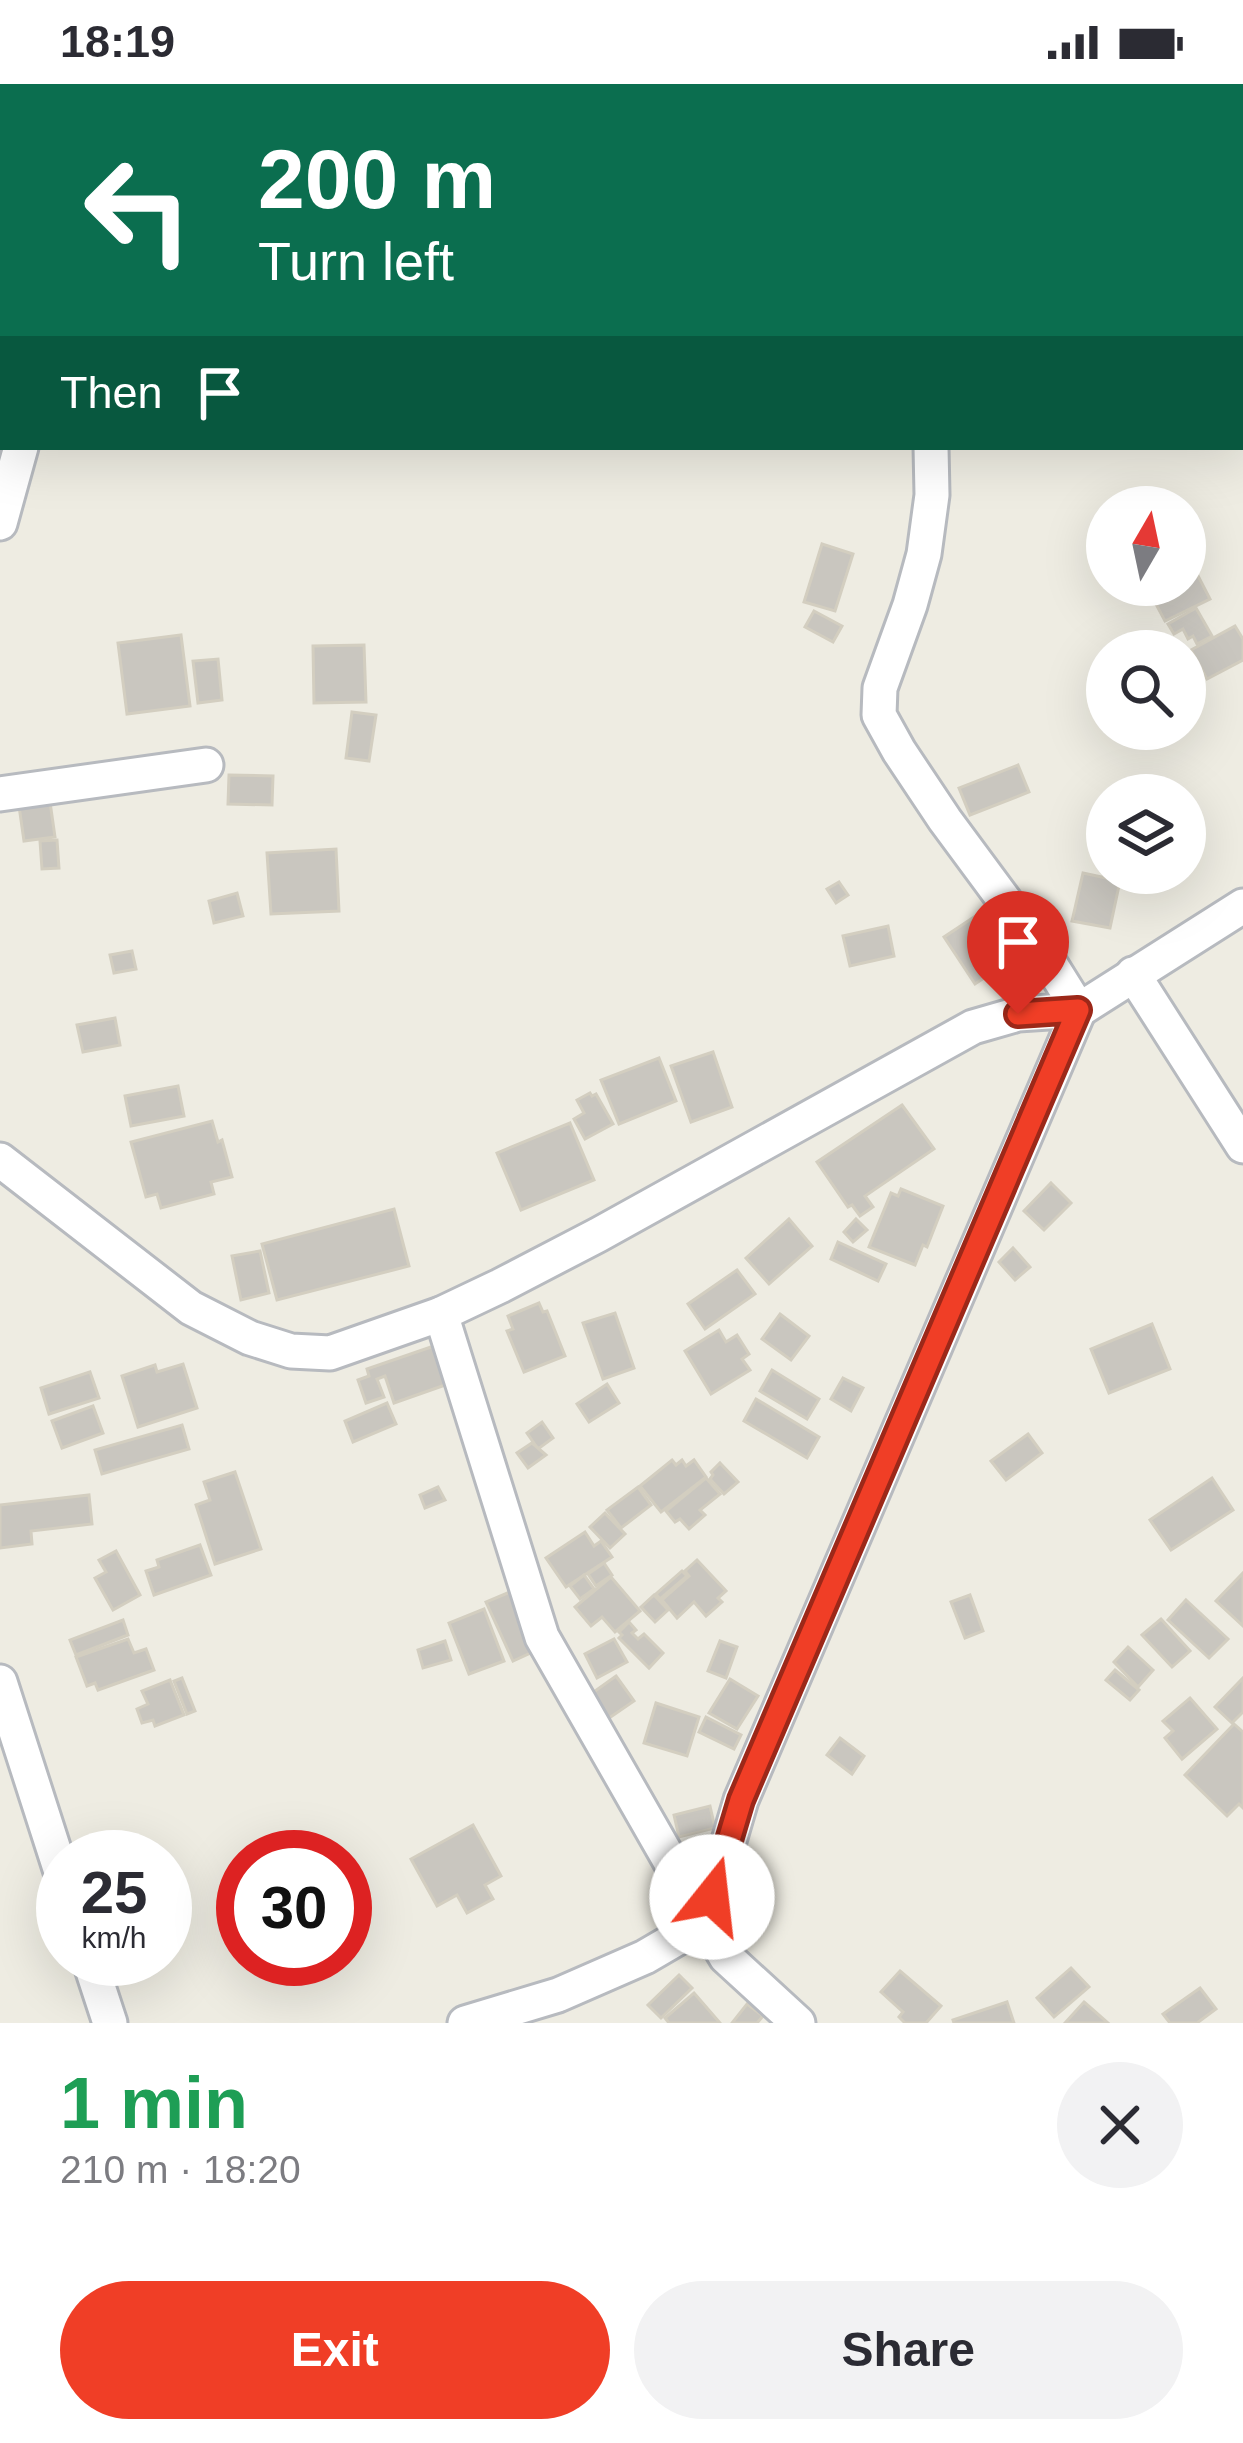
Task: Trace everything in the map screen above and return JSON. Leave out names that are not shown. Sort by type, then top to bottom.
[{"type":"street","points":[[0,523],[20,450]]},
{"type":"street","points":[[931,450],[932,495],[924,554],[880,688],[879,715],[898,752],[1044,954],[1078,1010]]},
{"type":"street","points":[[0,794],[206,765]]},
{"type":"street","points":[[0,1160],[191,1308],[250,1338],[291,1352],[330,1353],[441,1314],[598,1235],[973,1027],[1018,1014],[1078,1010],[1243,906]]},
{"type":"street","points":[[1133,974],[1243,1146]]},
{"type":"street","points":[[465,2023],[559,1995],[645,1957],[705,1922],[741,1800],[1078,1010]]},
{"type":"street","points":[[441,1314],[542,1637],[726,1958],[798,2023]]},
{"type":"street","points":[[0,1682],[48,1830]]},
{"type":"street","points":[[98,1986],[110,2023]]},
{"type":"building","points":[[822,544],[853,554],[835,611],[804,602]]},
{"type":"building","points":[[1157,606],[1196,606],[1165,621]]},
{"type":"building","points":[[1196,608],[1212,636],[1206,639],[1206,630],[1172,630],[1168,624]]},
{"type":"building","points":[[814,611],[842,626],[833,642],[805,627]]},
{"type":"building","points":[[1235,626],[1243,639],[1243,660],[1207,679],[1206,642]]},
{"type":"building","points":[[181,635],[190,706],[127,714],[118,643]]},
{"type":"building","points":[[364,645],[366,702],[314,703],[313,646]]},
{"type":"building","points":[[218,659],[222,700],[198,703],[193,661]]},
{"type":"building","points":[[352,712],[376,715],[369,761],[346,758]]},
{"type":"building","points":[[1018,765],[1029,792],[970,815],[959,788]]},
{"type":"building","points":[[229,775],[273,776],[272,805],[228,804]]},
{"type":"building","points":[[50,802],[55,837],[24,841],[19,806]]},
{"type":"building","points":[[57,840],[59,868],[42,869],[40,841]]},
{"type":"building","points":[[336,849],[339,911],[271,914],[267,853]]},
{"type":"building","points":[[1083,873],[1086,894],[1117,894],[1110,928],[1072,921]]},
{"type":"building","points":[[839,882],[848,895],[836,903],[827,889]]},
{"type":"building","points":[[237,893],[243,916],[214,923],[209,901]]},
{"type":"building","points":[[986,909],[1017,956],[975,984],[944,937]]},
{"type":"building","points":[[888,926],[894,956],[850,966],[843,936]]},
{"type":"building","points":[[132,951],[136,969],[114,973],[110,955]]},
{"type":"building","points":[[115,1018],[120,1045],[83,1052],[77,1025]]},
{"type":"building","points":[[713,1052],[732,1107],[691,1122],[671,1066]]},
{"type":"building","points":[[659,1058],[676,1101],[619,1124],[601,1080]]},
{"type":"building","points":[[178,1086],[184,1116],[131,1126],[125,1096]]},
{"type":"building","points":[[596,1094],[613,1124],[585,1139],[574,1119],[584,1113],[577,1100]]},
{"type":"building","points":[[902,1105],[934,1149],[865,1196],[873,1207],[860,1216],[852,1205],[848,1207],[817,1162]]},
{"type":"building","points":[[212,1121],[232,1177],[211,1182],[214,1194],[161,1208],[157,1194],[146,1197],[131,1142]]},
{"type":"building","points":[[570,1123],[594,1180],[521,1210],[497,1153]]},
{"type":"building","points":[[1051,1183],[1071,1203],[1044,1230],[1024,1211]]},
{"type":"building","points":[[901,1189],[943,1206],[915,1265],[869,1247],[891,1193],[898,1196]]},
{"type":"building","points":[[394,1209],[409,1266],[277,1300],[262,1244]]},
{"type":"building","points":[[789,1219],[812,1246],[769,1284],[746,1258]]},
{"type":"building","points":[[856,1219],[867,1230],[853,1242],[844,1232]]},
{"type":"building","points":[[838,1242],[886,1264],[878,1281],[831,1259]]},
{"type":"building","points":[[1013,1248],[1030,1267],[1015,1280],[999,1262]]},
{"type":"building","points":[[260,1251],[269,1293],[241,1300],[232,1256]]},
{"type":"building","points":[[737,1270],[755,1294],[705,1329],[688,1304]]},
{"type":"building","points":[[539,1303],[547,1311],[565,1356],[524,1372],[507,1331],[513,1329],[508,1316]]},
{"type":"building","points":[[615,1313],[634,1368],[603,1379],[583,1323]]},
{"type":"building","points":[[780,1314],[809,1336],[791,1360],[762,1339]]},
{"type":"building","points":[[1152,1324],[1170,1369],[1109,1393],[1091,1349]]},
{"type":"building","points":[[719,1330],[726,1342],[737,1335],[749,1354],[742,1359],[750,1370],[711,1394],[685,1351]]},
{"type":"building","points":[[434,1346],[448,1384],[394,1403],[385,1376],[377,1379],[384,1397],[366,1403],[358,1380],[369,1376],[367,1369]]},
{"type":"building","points":[[183,1364],[197,1408],[138,1427],[122,1376],[155,1365],[157,1372]]},
{"type":"building","points":[[772,1370],[819,1399],[807,1419],[760,1391]]},
{"type":"building","points":[[90,1372],[99,1398],[49,1414],[41,1388]]},
{"type":"building","points":[[843,1378],[863,1388],[851,1411],[831,1399]]},
{"type":"building","points":[[607,1384],[619,1403],[589,1422],[577,1404]]},
{"type":"building","points":[[756,1399],[819,1437],[807,1458],[744,1421]]},
{"type":"building","points":[[387,1403],[396,1424],[353,1442],[345,1421]]},
{"type":"building","points":[[93,1406],[103,1433],[62,1448],[52,1421]]},
{"type":"building","points":[[542,1422],[553,1438],[538,1449],[527,1433]]},
{"type":"building","points":[[182,1425],[189,1449],[102,1474],[95,1450]]},
{"type":"building","points":[[1028,1434],[1042,1453],[1006,1480],[991,1461]]},
{"type":"building","points":[[532,1443],[546,1455],[528,1468],[517,1453]]},
{"type":"building","points":[[672,1460],[676,1465],[682,1460],[686,1466],[694,1460],[706,1477],[661,1512],[640,1486]]},
{"type":"building","points":[[720,1463],[738,1482],[724,1494],[710,1479]]},
{"type":"building","points":[[235,1472],[261,1549],[215,1564],[196,1505],[210,1500],[204,1482]]},
{"type":"building","points":[[706,1478],[720,1494],[700,1510],[705,1515],[689,1529],[680,1519],[675,1522],[666,1511]]},
{"type":"building","points":[[1212,1478],[1233,1510],[1171,1550],[1150,1520]]},
{"type":"building","points":[[438,1487],[445,1500],[425,1508],[420,1495]]},
{"type":"building","points":[[638,1487],[651,1505],[621,1528],[607,1510]]},
{"type":"building","points":[[89,1495],[92,1524],[31,1531],[32,1544],[0,1548],[0,1505]]},
{"type":"building","points":[[605,1513],[625,1534],[610,1548],[590,1527]]},
{"type":"building","points":[[585,1532],[594,1546],[601,1541],[612,1557],[566,1587],[546,1558]]},
{"type":"building","points":[[200,1545],[211,1575],[154,1595],[146,1571],[159,1567],[157,1560]]},
{"type":"building","points":[[116,1551],[140,1595],[113,1610],[95,1578],[106,1572],[99,1560]]},
{"type":"building","points":[[697,1560],[726,1591],[718,1598],[722,1602],[706,1616],[694,1602],[677,1618],[662,1600],[689,1576],[685,1571]]},
{"type":"building","points":[[604,1563],[612,1575],[596,1586],[588,1574]]},
{"type":"building","points":[[682,1571],[687,1576],[660,1599],[656,1594]]},
{"type":"building","points":[[1243,1573],[1243,1626],[1216,1601]]},
{"type":"building","points":[[584,1575],[594,1589],[580,1599],[570,1586]]},
{"type":"building","points":[[611,1577],[640,1611],[615,1632],[602,1617],[591,1626],[575,1607]]},
{"type":"building","points":[[510,1592],[537,1650],[513,1661],[486,1602]]},
{"type":"building","points":[[654,1595],[668,1610],[655,1622],[641,1607]]},
{"type":"building","points":[[970,1595],[983,1631],[965,1638],[951,1602]]},
{"type":"building","points":[[1186,1600],[1228,1639],[1209,1658],[1168,1620]]},
{"type":"building","points":[[484,1609],[504,1661],[469,1674],[449,1623]]},
{"type":"building","points":[[1161,1619],[1190,1651],[1172,1667],[1142,1635]]},
{"type":"building","points":[[123,1620],[128,1635],[76,1655],[70,1640]]},
{"type":"building","points":[[629,1622],[638,1639],[644,1634],[663,1653],[649,1668],[619,1638]]},
{"type":"building","points":[[128,1639],[134,1653],[146,1649],[154,1670],[98,1690],[95,1683],[87,1686],[76,1657]]},
{"type":"building","points":[[614,1639],[627,1662],[597,1678],[585,1654]]},
{"type":"building","points":[[445,1641],[451,1660],[423,1668],[418,1650]]},
{"type":"building","points":[[720,1641],[737,1647],[726,1678],[708,1671]]},
{"type":"building","points":[[1128,1647],[1153,1670],[1138,1687],[1114,1662]]},
{"type":"building","points":[[1115,1670],[1139,1690],[1130,1700],[1106,1680]]},
{"type":"building","points":[[616,1676],[634,1701],[599,1725],[581,1701]]},
{"type":"building","points":[[182,1678],[195,1711],[187,1714],[174,1681]]},
{"type":"building","points":[[1243,1678],[1243,1712],[1232,1723],[1215,1707]]},
{"type":"building","points":[[730,1679],[758,1696],[737,1729],[709,1713]]},
{"type":"building","points":[[170,1680],[184,1715],[155,1726],[153,1720],[142,1723],[137,1709],[148,1704],[142,1691]]},
{"type":"building","points":[[1190,1698],[1217,1729],[1182,1759],[1165,1738],[1173,1731],[1163,1721]]},
{"type":"building","points":[[656,1703],[699,1717],[687,1756],[644,1743]]},
{"type":"building","points":[[706,1717],[741,1735],[734,1749],[699,1732]]},
{"type":"building","points":[[1234,1724],[1243,1732],[1243,1808],[1239,1804],[1227,1816],[1185,1775]]},
{"type":"building","points":[[840,1738],[864,1756],[852,1774],[827,1755]]},
{"type":"building","points":[[710,1806],[715,1828],[679,1837],[674,1815]]},
{"type":"building","points":[[473,1825],[501,1876],[485,1885],[493,1899],[467,1913],[457,1895],[437,1906],[411,1859]]},
{"type":"building","points":[[1071,1968],[1089,1987],[1054,2017],[1037,1998]]},
{"type":"building","points":[[900,1971],[941,2006],[926,2023],[905,2023],[899,2017],[903,2012],[881,1992]]},
{"type":"building","points":[[679,1975],[692,1988],[661,2018],[648,2005]]},
{"type":"building","points":[[1200,1988],[1216,2009],[1197,2023],[1170,2023],[1163,2014]]},
{"type":"building","points":[[694,1993],[720,2023],[669,2023],[665,2018]]},
{"type":"building","points":[[1007,2002],[1014,2023],[954,2023],[953,2020]]},
{"type":"building","points":[[1084,2002],[1108,2023],[1065,2023]]},
{"type":"building","points":[[747,2004],[763,2016],[757,2023],[732,2023]]},
{"type":"route","points":[[712,1897],[741,1800],[1078,1010],[1018,1014]]}]
